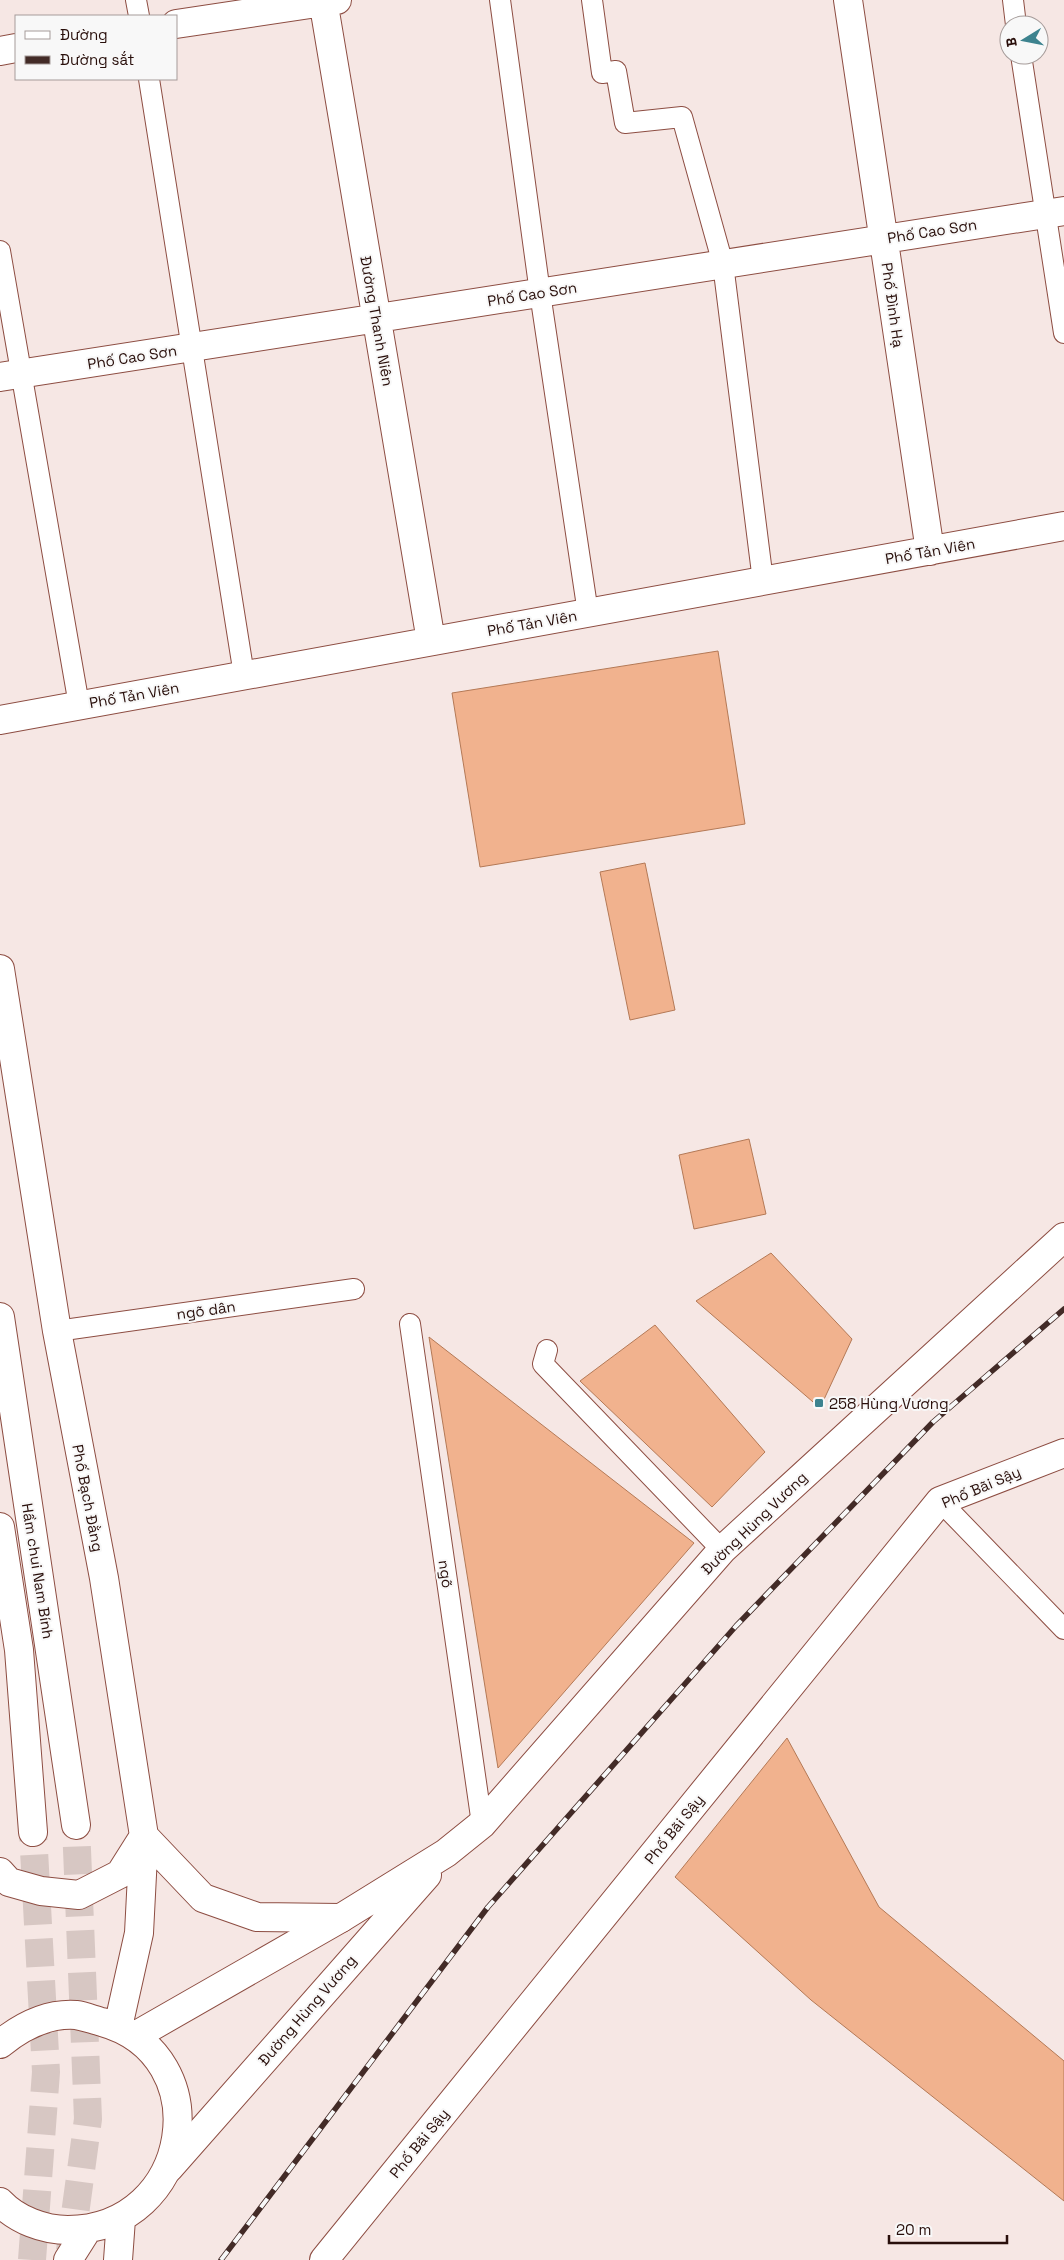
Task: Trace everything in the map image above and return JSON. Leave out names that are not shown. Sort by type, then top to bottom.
[{"type":"street","name":"Phố Đình Hạ","points":[[848,0],[930,551]]},
{"type":"street","points":[[178,24],[328,1]]},
{"type":"street","name":"Đường Thanh Niên","points":[[328,1],[377,318],[432,641]]},
{"type":"street","points":[[0,51],[15,48]]},
{"type":"street","name":"Phố Cao Sơn","points":[[11,376],[1055,212]]},
{"type":"street","name":"Phố Tản Viên","points":[[0,720],[1064,526]]},
{"type":"street","name":"Phố Bạch Đằng","points":[[0,969],[57,1331],[104,1578],[144,1836],[139,1933],[127,2032]]},
{"type":"street","name":"Đường Hùng Vương","points":[[127,2032],[341,1918],[446,1853],[482,1824],[722,1550],[1064,1237]]},
{"type":"street","name":"Hầm chui Nam Bính","points":[[0,1317],[76,1825]]},
{"type":"street","name":"Phố Bãi Sậy","points":[[324,2260],[940,1501],[1064,1453]]},
{"type":"street","name":"Hầm chui Nam Bính","points":[[0,1527],[19,1650],[33,1832]]},
{"type":"street","points":[[0,1872],[9,1882],[41,1891],[79,1895],[120,1874],[144,1836],[203,1898],[257,1917],[341,1918]]},
{"type":"street","name":"Đường Hùng Vương","points":[[169,2168],[446,1853]]},
{"type":"street","points":[[0,2044],[16,2031],[45,2018],[76,2015],[127,2032],[156,2057],[170,2082],[178,2110],[177,2140],[169,2168],[149,2197],[121,2218],[87,2230],[58,2230],[30,2222],[0,2202]]},
{"type":"street","points":[[118,2260],[121,2218]]},
{"type":"street","points":[[68,2260],[87,2230]]},
{"type":"lane","points":[[136,0],[139,15]]},
{"type":"lane","points":[[500,0],[540,293],[588,613]]},
{"type":"lane","points":[[592,0],[602,73],[616,71],[626,123],[682,117],[723,264],[763,581]]},
{"type":"lane","points":[[1012,0],[1014,15]]},
{"type":"lane","points":[[1023,65],[1055,212],[1064,333]]},
{"type":"lane","points":[[149,80],[244,675]]},
{"type":"lane","points":[[0,251],[11,376],[79,705]]},
{"type":"lane","name":"ngõ dân","points":[[57,1331],[354,1289]]},
{"type":"lane","name":"ngõ","points":[[410,1324],[482,1824]]},
{"type":"lane","points":[[547,1350],[542,1364],[722,1550]]},
{"type":"lane","points":[[940,1501],[1064,1629]]},
{"type":"building","points":[[718,651],[745,824],[480,867],[452,693]]},
{"type":"building","points":[[645,863],[675,1010],[630,1020],[600,872]]},
{"type":"building","points":[[749,1139],[766,1214],[694,1229],[679,1155]]},
{"type":"building","points":[[771,1253],[852,1339],[820,1408],[696,1301]]},
{"type":"building","points":[[655,1325],[765,1452],[712,1507],[580,1381]]},
{"type":"building","points":[[429,1337],[694,1543],[498,1768]]},
{"type":"building","points":[[787,1738],[879,1907],[1064,2061],[1064,2201],[811,2000],[675,1877]]},
{"type":"tunnel","points":[[70,2251],[88,2119],[76,1825]]},
{"type":"tunnel","points":[[32,2260],[46,2072],[33,1832]]},
{"type":"railway","points":[[221,2260],[488,1907],[736,1626],[933,1422],[1064,1309]]},
{"type":"place","name":"258 Hùng Vương","points":[[819,1403]]}]
